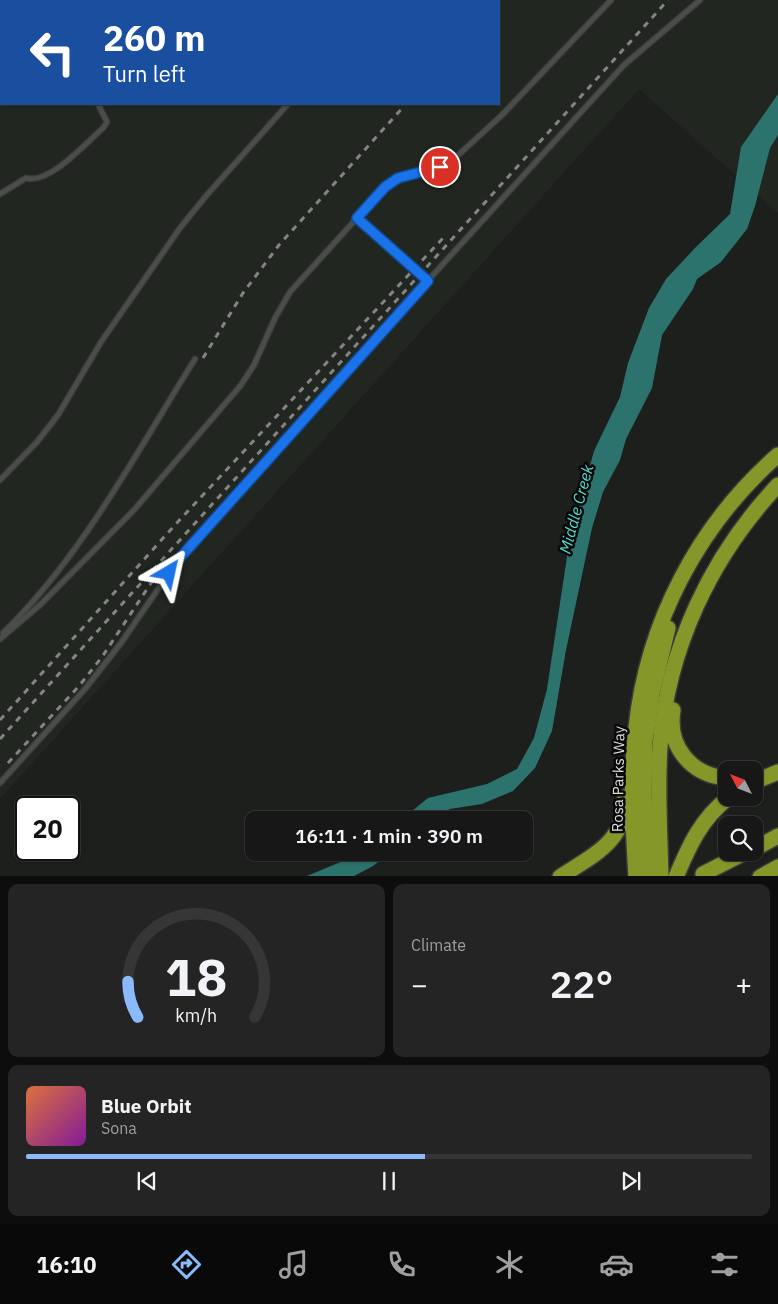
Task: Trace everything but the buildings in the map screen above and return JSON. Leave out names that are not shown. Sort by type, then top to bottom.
[{"type":"highway","name":"Rosa Parks Way","points":[[652,874],[633,760],[641,695],[654,642],[679,581],[698,548],[719,517],[752,479],[778,455]]},
{"type":"highway","points":[[652,874],[662,724],[673,671],[695,609],[714,571],[738,534],[778,484]]},
{"type":"highway","points":[[652,874],[644,768],[647,725],[655,679],[679,581]]},
{"type":"highway","points":[[695,609],[672,714],[673,734],[679,749],[689,763],[706,774],[718,776]]},
{"type":"highway","points":[[560,876],[601,850],[619,829],[625,808],[627,732],[641,695]]},
{"type":"highway","points":[[763,770],[778,766]]},
{"type":"highway","points":[[763,778],[778,772]]},
{"type":"highway","points":[[676,876],[691,841],[704,822],[720,806]]},
{"type":"highway","points":[[763,844],[778,836]]},
{"type":"highway","points":[[703,874],[728,861]]},
{"type":"highway","points":[[760,876],[778,867]]},
{"type":"lane","points":[[0,638],[41,604],[134,510],[241,385],[254,365],[275,318],[290,292],[385,187],[398,178],[440,167],[455,158],[502,116],[611,0]]},
{"type":"lane","points":[[0,783],[85,689],[121,644],[178,560],[624,65],[700,0]]},
{"type":"lane","points":[[0,194],[26,178],[31,180],[41,179],[55,171],[104,127],[107,122],[98,105]]},
{"type":"lane","points":[[0,480],[37,442],[58,415],[101,342],[180,228],[287,105]]},
{"type":"lane","points":[[357,218],[428,281]]},
{"type":"lane","points":[[0,638],[52,578],[91,526],[195,359]]},
{"type":"shaded area","points":[[500,0],[778,0],[778,213],[639,89],[0,799],[0,105],[500,105]]},
{"type":"water","points":[[778,94],[778,135],[770,148],[747,229],[721,262],[697,279],[693,289],[662,335],[652,388],[626,439],[620,460],[603,492],[592,528],[566,650],[552,731],[535,768],[513,791],[482,804],[447,811],[412,811],[428,798],[487,784],[517,769],[534,738],[547,689],[570,537],[594,451],[620,397],[628,363],[649,308],[666,279],[730,214],[741,147]]},
{"type":"water","points":[[343,861],[380,861],[354,876],[307,876]]},
{"type":"railway","points":[[0,739],[668,0]]},
{"type":"railway","points":[[203,358],[243,293],[279,245],[405,105]]},
{"type":"railway","points":[[0,720],[174,526],[444,237]]},
{"type":"railway","points":[[8,763],[79,686],[102,657],[157,574]]},
{"type":"route","points":[[169,573],[178,560],[322,397],[428,281],[357,218],[385,187],[398,178],[424,173],[440,167]]},
{"type":"water label","name":"Middle Creek","points":[[576,509]]}]
